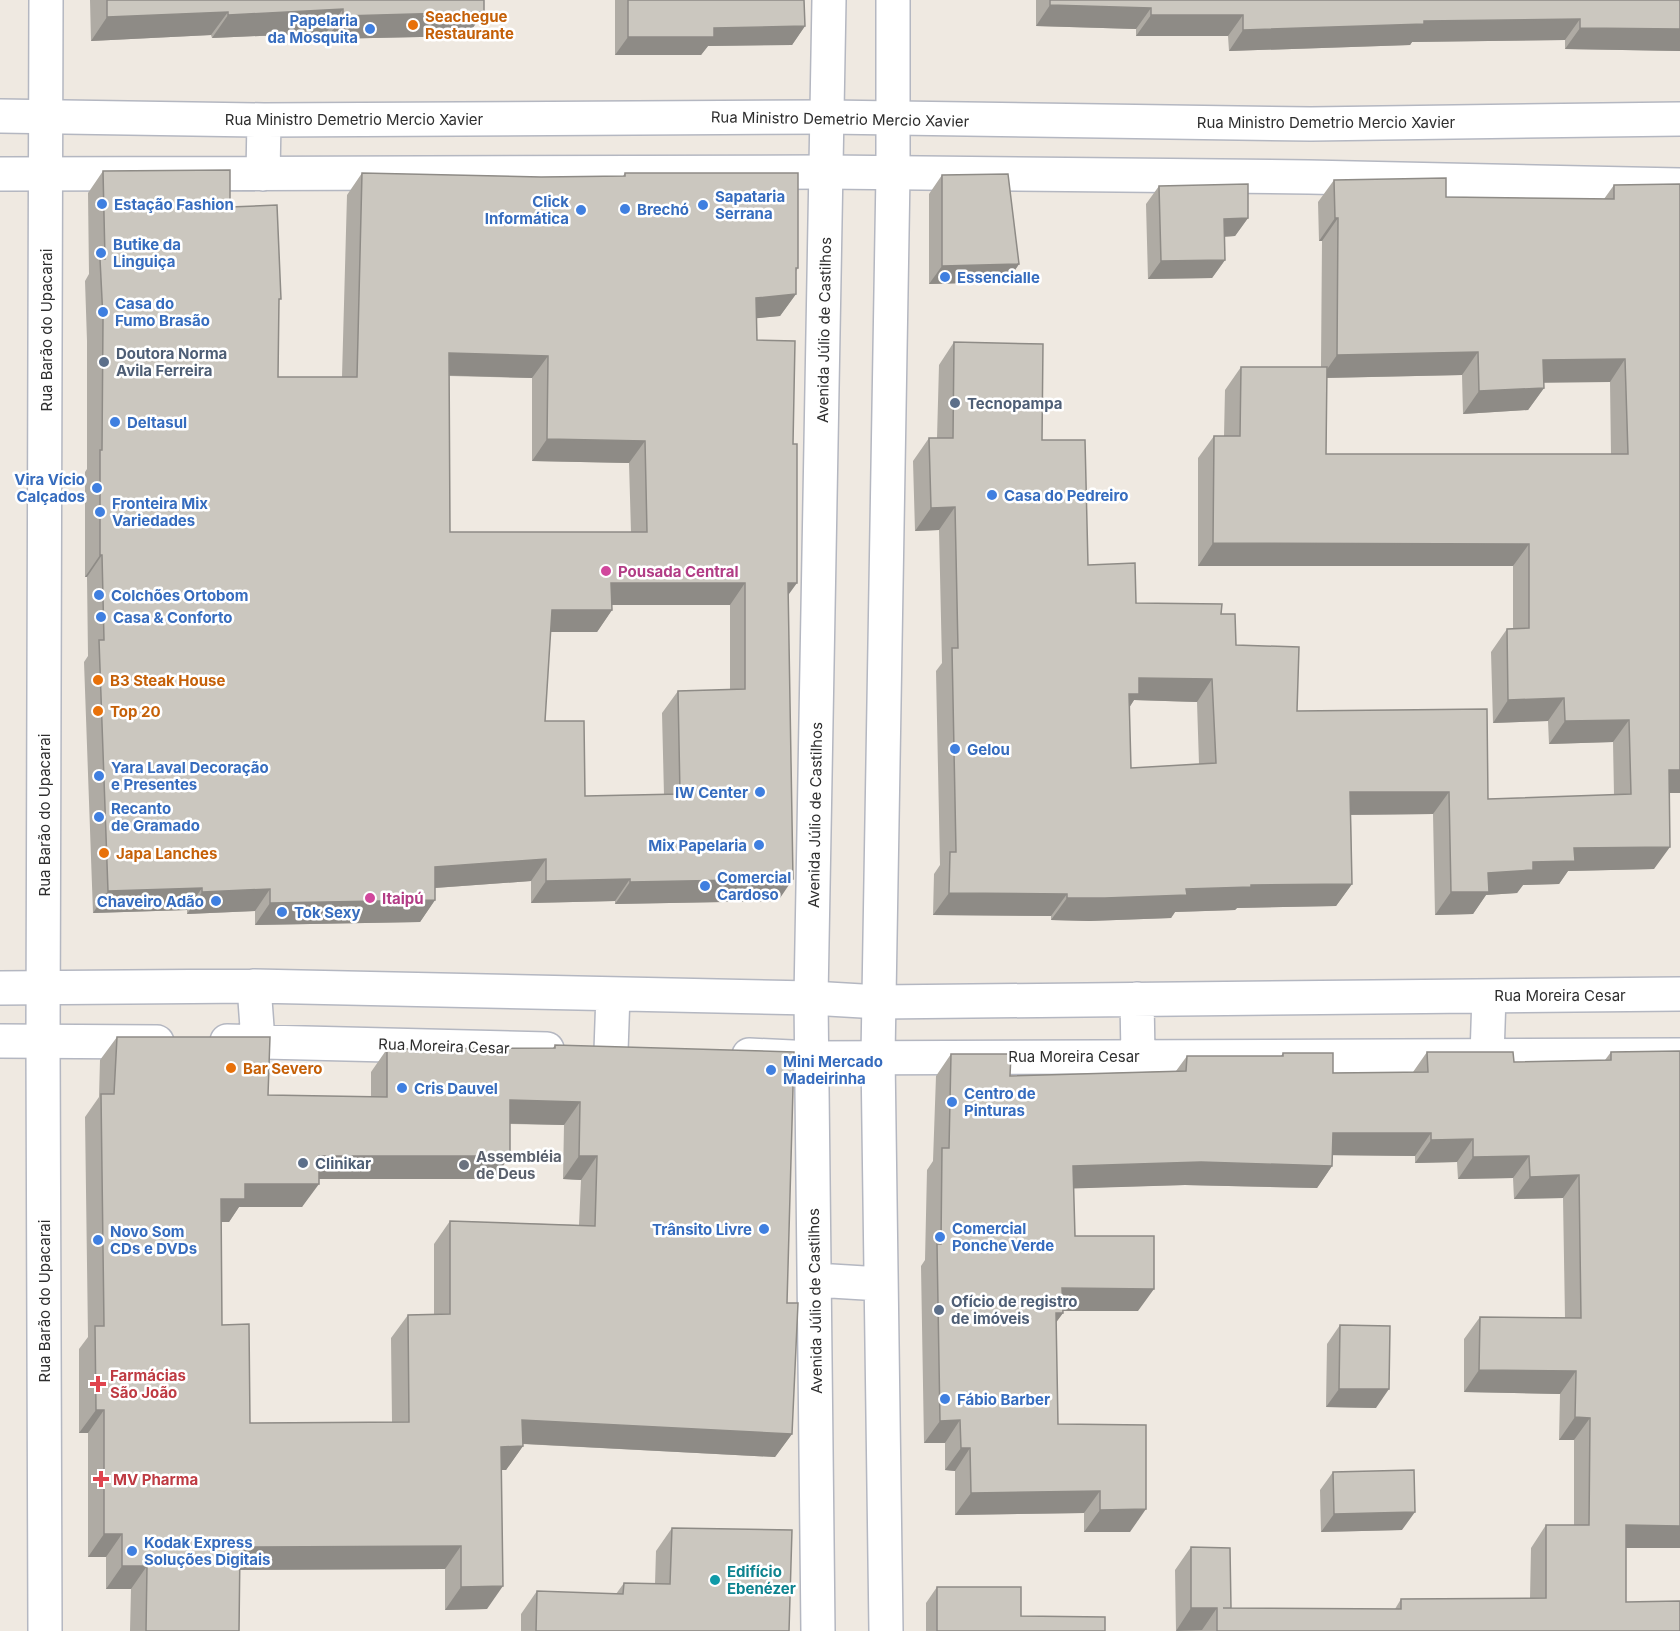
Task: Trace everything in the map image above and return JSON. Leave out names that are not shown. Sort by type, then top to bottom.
[{"type":"street","name":"Rua Barão do Upacarai","points":[[45,1631],[43,988],[46,0]]},
{"type":"street","name":"Avenida Júlio de Castilhos","points":[[818,1631],[811,998],[829,0]]},
{"type":"street","points":[[886,1631],[878,1056],[893,174],[893,0]]},
{"type":"street","name":"Rua Ministro Demetrio Mercio Xavier","points":[[0,116],[264,120],[828,117],[1311,124],[1680,119]]},
{"type":"street","points":[[263,174],[264,120]]},
{"type":"street","points":[[1309,177],[1311,124]]},
{"type":"street","points":[[0,174],[826,172],[1309,177],[1680,185]]},
{"type":"street","points":[[254,986],[258,1041]]},
{"type":"street","name":"Rua Moreira Cesar","points":[[0,988],[254,986],[811,998],[879,1002],[1680,994]]},
{"type":"street","name":"Rua Moreira Cesar","points":[[0,1041],[258,1041],[602,1051],[613,994]]},
{"type":"street","points":[[1487,1056],[1489,996]]},
{"type":"street","points":[[1137,999],[1138,1056]]},
{"type":"street","name":"Rua Moreira Cesar","points":[[718,1054],[813,1058],[1680,1055]]},
{"type":"street","points":[[815,1280],[881,1284]]},
{"type":"building","points":[[107,0],[484,0],[484,12],[343,16],[343,9],[228,15],[228,12],[107,17]]},
{"type":"building","points":[[628,0],[804,0],[805,26],[714,28],[714,37],[628,37]]},
{"type":"building","points":[[1050,0],[1680,0],[1680,29],[1580,28],[1580,19],[1424,21],[1424,24],[1243,30],[1243,15],[1151,15],[1151,8],[1050,5]]},
{"type":"building","points":[[230,170],[230,207],[277,205],[281,299],[279,299],[278,377],[357,377],[362,173],[541,177],[625,176],[625,173],[798,173],[796,294],[756,298],[757,340],[795,341],[793,444],[797,444],[797,583],[788,583],[793,879],[546,881],[546,859],[435,867],[435,900],[270,903],[270,889],[202,892],[202,888],[108,891],[99,640],[104,640],[102,555],[100,555],[103,319],[100,259],[105,259],[103,171]],"holes":[[[449,353],[548,356],[547,439],[645,441],[647,532],[450,532]],[[611,583],[745,583],[745,689],[678,691],[680,794],[585,796],[584,721],[545,721],[552,610],[612,610]]]},
{"type":"building","points":[[1008,174],[1019,264],[942,266],[942,175]]},
{"type":"building","points":[[1446,178],[1446,197],[1614,199],[1614,185],[1680,184],[1680,770],[1669,770],[1670,847],[1574,848],[1575,861],[1533,862],[1533,870],[1488,873],[1489,892],[1451,892],[1449,792],[1350,792],[1352,884],[1251,885],[1251,887],[1186,889],[1187,895],[1105,898],[1067,898],[1067,894],[949,893],[950,852],[956,852],[952,648],[958,648],[955,507],[931,508],[929,438],[953,438],[954,342],[1043,344],[1042,440],[1085,440],[1088,565],[1135,563],[1136,603],[1222,604],[1221,614],[1235,614],[1236,645],[1299,647],[1297,711],[1487,709],[1488,799],[1631,794],[1629,720],[1565,721],[1564,698],[1508,700],[1507,629],[1529,628],[1529,544],[1213,543],[1214,436],[1240,436],[1241,367],[1327,367],[1326,454],[1628,454],[1625,359],[1543,360],[1544,388],[1479,391],[1478,352],[1337,355],[1338,218],[1335,218],[1334,180]],"holes":[[[1139,678],[1212,679],[1216,763],[1131,768],[1129,694],[1139,694]]]},
{"type":"building","points":[[1248,184],[1248,218],[1224,219],[1225,260],[1161,261],[1159,186]]},
{"type":"building","points":[[117,1037],[270,1037],[268,1095],[387,1097],[387,1049],[555,1048],[555,1045],[794,1052],[787,1303],[798,1303],[792,1434],[522,1420],[523,1446],[501,1447],[503,1586],[461,1587],[461,1546],[240,1547],[239,1631],[146,1631],[147,1566],[122,1566],[122,1534],[104,1534],[104,1410],[96,1410],[95,1326],[104,1326],[101,1094],[114,1094]],"holes":[[[510,1100],[580,1102],[579,1156],[597,1156],[595,1226],[450,1221],[450,1314],[408,1315],[409,1422],[250,1423],[249,1324],[222,1325],[221,1199],[245,1199],[245,1184],[319,1184],[319,1156],[510,1156]]]},
{"type":"building","points":[[1680,1051],[1680,1526],[1626,1525],[1626,1602],[1680,1601],[1680,1631],[1217,1631],[1217,1608],[1191,1608],[1191,1547],[1230,1548],[1231,1608],[1223,1608],[1401,1609],[1401,1599],[1546,1598],[1546,1525],[1589,1525],[1590,1418],[1575,1417],[1576,1371],[1479,1370],[1480,1317],[1581,1318],[1579,1175],[1530,1177],[1529,1156],[1473,1157],[1473,1139],[1431,1140],[1431,1133],[1333,1133],[1332,1166],[1201,1162],[1073,1166],[1075,1236],[1154,1236],[1154,1289],[1062,1288],[1063,1313],[1056,1313],[1058,1424],[1146,1425],[1146,1509],[1100,1510],[1100,1491],[971,1493],[970,1448],[961,1448],[960,1420],[940,1421],[937,1244],[941,1244],[942,1148],[949,1148],[951,1054],[1011,1054],[1010,1076],[1186,1071],[1187,1056],[1283,1056],[1283,1053],[1333,1053],[1333,1073],[1428,1072],[1427,1052],[1513,1052],[1514,1062],[1611,1060],[1611,1052]]},
{"type":"building","points":[[1340,1325],[1390,1326],[1389,1389],[1339,1389]]},
{"type":"building","points":[[1414,1470],[1415,1512],[1334,1514],[1333,1472]]},
{"type":"building","points":[[672,1528],[792,1530],[789,1631],[536,1631],[537,1591],[623,1594],[624,1583],[670,1584]]},
{"type":"building","points":[[937,1587],[1021,1587],[1021,1616],[1105,1617],[1105,1631],[937,1631]]},
{"type":"place","name":"Seachegue Restaurante","points":[[413,25]]},
{"type":"place","name":"Papelaria da Mosquita","points":[[370,29]]},
{"type":"place","name":"Estação Fashion","points":[[102,204]]},
{"type":"place","name":"Sapataria Serrana","points":[[703,205]]},
{"type":"place","name":"Brechó","points":[[625,209]]},
{"type":"place","name":"Click Informática","points":[[581,210]]},
{"type":"place","name":"Butike da Linguiça","points":[[101,253]]},
{"type":"place","name":"Essencialle","points":[[945,277]]},
{"type":"place","name":"Casa do Fumo Brasão","points":[[103,312]]},
{"type":"place","name":"Doutora Norma Avila Ferreira","points":[[104,362]]},
{"type":"place","name":"Tecnopampa","points":[[955,403]]},
{"type":"place","name":"Deltasul","points":[[115,422]]},
{"type":"place","name":"Vira Vício Calçados","points":[[97,488]]},
{"type":"place","name":"Casa do Pedreiro","points":[[992,495]]},
{"type":"place","name":"Fronteira Mix Variedades","points":[[100,512]]},
{"type":"place","name":"Pousada Central","points":[[606,571]]},
{"type":"place","name":"Colchões Ortobom","points":[[99,595]]},
{"type":"place","name":"Casa & Conforto","points":[[101,617]]},
{"type":"place","name":"B3 Steak House","points":[[98,680]]},
{"type":"place","name":"Top 20","points":[[98,711]]},
{"type":"place","name":"Gelou","points":[[955,749]]},
{"type":"place","name":"Yara Laval Decoração e Presentes","points":[[99,776]]},
{"type":"place","name":"IW Center","points":[[760,792]]},
{"type":"place","name":"Recanto de Gramado","points":[[99,817]]},
{"type":"place","name":"Mix Papelaria","points":[[759,845]]},
{"type":"place","name":"Japa Lanches","points":[[104,853]]},
{"type":"place","name":"Comercial Cardoso","points":[[705,886]]},
{"type":"place","name":"Itaipú","points":[[370,898]]},
{"type":"place","name":"Chaveiro Adão","points":[[216,901]]},
{"type":"place","name":"Tok Sexy","points":[[282,912]]},
{"type":"place","name":"Bar Severo","points":[[231,1068]]},
{"type":"place","name":"Mini Mercado Madeirinha","points":[[771,1070]]},
{"type":"place","name":"Cris Dauvel","points":[[402,1088]]},
{"type":"place","name":"Centro de Pinturas","points":[[952,1102]]},
{"type":"place","name":"Clinikar","points":[[303,1163]]},
{"type":"place","name":"Assembléia de Deus","points":[[464,1165]]},
{"type":"place","name":"Trânsito Livre","points":[[764,1229]]},
{"type":"place","name":"Comercial Ponche Verde","points":[[940,1237]]},
{"type":"place","name":"Novo Som CDs e DVDs","points":[[98,1240]]},
{"type":"place","name":"Ofício de registro de imóveis","points":[[939,1310]]},
{"type":"place","name":"Farmácias São João","points":[[98,1384]]},
{"type":"place","name":"Fábio Barber","points":[[945,1399]]},
{"type":"place","name":"MV Pharma","points":[[101,1479]]},
{"type":"place","name":"Kodak Express Soluções Digitais","points":[[132,1551]]},
{"type":"place","name":"Edifício Ebenézer","points":[[715,1580]]}]
